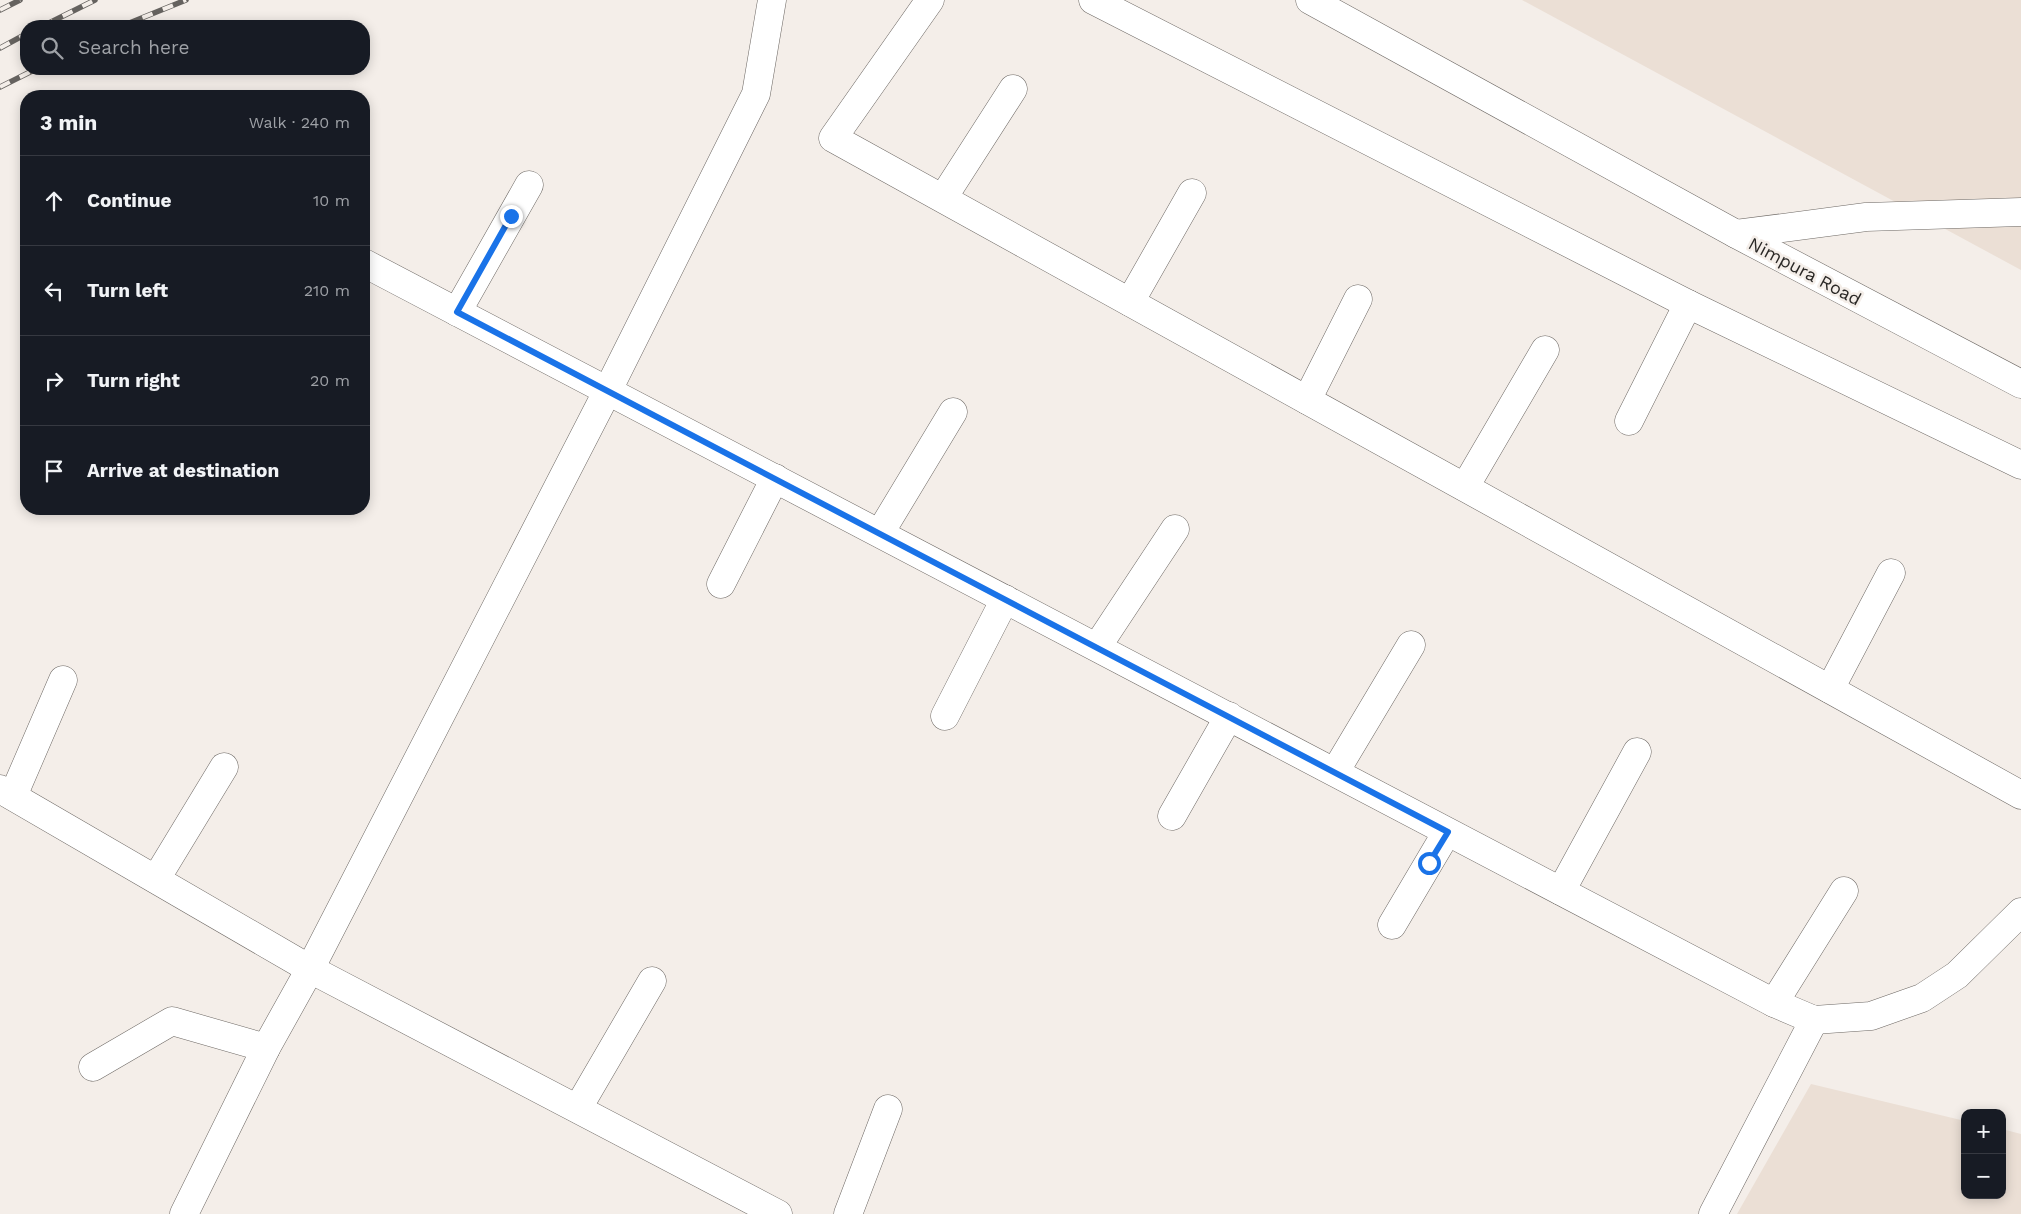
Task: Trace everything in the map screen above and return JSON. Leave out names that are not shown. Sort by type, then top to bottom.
[{"type":"street","points":[[184,1214],[266,1048],[310,969],[608,390],[756,94],[772,0]]},
{"type":"street","points":[[930,0],[833,138],[2021,795]]},
{"type":"street","points":[[1093,0],[1688,304],[2021,465]]},
{"type":"street","points":[[1310,0],[1736,234]]},
{"type":"street","points":[[943,198],[1013,89]]},
{"type":"street","points":[[457,312],[529,185]]},
{"type":"street","points":[[1130,302],[1192,193]]},
{"type":"street","name":"Nimpura Road","points":[[1736,234],[1866,217],[2021,212]]},
{"type":"street","name":"Nimpura Road","points":[[1736,234],[2021,384]]},
{"type":"street","points":[[370,266],[1774,1003],[1814,1020],[1872,1016],[1922,998],[1957,975],[2021,912]]},
{"type":"street","points":[[1307,400],[1358,299]]},
{"type":"street","points":[[1629,421],[1688,304]]},
{"type":"street","points":[[1465,487],[1545,350]]},
{"type":"street","points":[[880,533],[953,412]]},
{"type":"street","points":[[721,584],[775,478]]},
{"type":"street","points":[[1097,648],[1175,528]]},
{"type":"street","points":[[1830,690],[1891,573]]},
{"type":"street","points":[[945,716],[1005,599]]},
{"type":"street","points":[[1335,772],[1411,645]]},
{"type":"street","points":[[62,680],[7,792],[310,969],[778,1214]]},
{"type":"street","points":[[1172,816],[1228,716]]},
{"type":"street","points":[[1561,891],[1637,752]]},
{"type":"street","points":[[156,879],[224,767]]},
{"type":"street","points":[[1392,925],[1448,832]]},
{"type":"street","points":[[1774,1003],[1844,890]]},
{"type":"street","points":[[578,1108],[652,982]]},
{"type":"street","points":[[1713,1214],[1814,1020]]},
{"type":"street","points":[[93,1067],[172,1021],[266,1048]]},
{"type":"street","points":[[848,1214],[888,1109]]},
{"type":"shaded area","points":[[1522,0],[2021,0],[2021,270]]},
{"type":"shaded area","points":[[1811,1084],[1961,1120],[1961,1199],[2006,1199],[2006,1130],[2021,1134],[2021,1214],[1737,1214]]},
{"type":"railway","points":[[0,10],[20,0]]},
{"type":"railway","points":[[55,20],[95,0]]},
{"type":"railway","points":[[137,20],[186,0]]},
{"type":"railway","points":[[0,48],[20,37]]},
{"type":"railway","points":[[0,87],[24,75]]},
{"type":"route","points":[[511,216],[457,312],[1448,832],[1429,863]]}]
